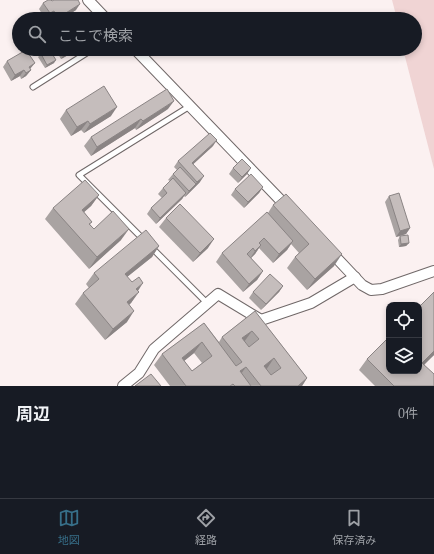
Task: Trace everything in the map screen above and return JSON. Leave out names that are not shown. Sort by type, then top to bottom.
[{"type":"street","points":[[88,0],[99,12]]},
{"type":"street","points":[[142,56],[295,214]]},
{"type":"street","points":[[322,243],[362,284],[371,290],[382,290],[434,271]]},
{"type":"street","points":[[123,386],[139,373],[154,349],[218,294],[261,320],[311,303],[355,277]]},
{"type":"lane","points":[[33,87],[82,56]]},
{"type":"lane","points":[[190,106],[79,175],[207,303]]},
{"type":"shaded area","points":[[392,0],[434,0],[434,169],[405,56],[422,56],[422,12],[395,12]]},
{"type":"building","points":[[48,0],[78,0],[80,4],[67,12],[49,12],[43,3]]},
{"type":"building","points":[[16,56],[30,56],[35,63],[29,67],[31,70],[26,73],[24,70],[15,75],[7,61]]},
{"type":"building","points":[[42,56],[53,56],[56,60],[47,65]]},
{"type":"building","points":[[104,86],[117,107],[90,124],[88,121],[77,127],[66,110]]},
{"type":"building","points":[[167,89],[174,101],[143,121],[141,119],[97,147],[91,137]]},
{"type":"building","points":[[210,133],[217,140],[192,163],[204,176],[197,182],[178,161]]},
{"type":"building","points":[[242,159],[251,168],[242,177],[233,168]]},
{"type":"building","points":[[180,167],[196,184],[189,191],[173,174]]},
{"type":"building","points":[[251,174],[263,187],[248,202],[235,189]]},
{"type":"building","points":[[173,178],[186,193],[160,218],[151,208],[167,193],[163,188]]},
{"type":"building","points":[[85,180],[99,195],[82,210],[92,222],[89,224],[94,229],[113,211],[129,229],[97,257],[53,208]]},
{"type":"building","points":[[399,193],[410,228],[400,231],[389,196]]},
{"type":"building","points":[[286,194],[342,254],[315,279],[295,257],[309,244],[273,205]]},
{"type":"building","points":[[180,204],[214,239],[200,253],[166,218]]},
{"type":"building","points":[[267,212],[293,241],[279,254],[264,238],[259,243],[261,245],[255,251],[253,248],[247,254],[263,271],[249,284],[222,253]]},
{"type":"building","points":[[146,230],[159,246],[125,274],[132,282],[139,277],[143,283],[136,289],[139,292],[127,302],[134,311],[113,329],[83,293],[99,279],[94,273]]},
{"type":"building","points":[[408,235],[409,243],[401,244],[400,236]]},
{"type":"building","points":[[270,274],[283,286],[266,304],[253,292]]},
{"type":"building","points":[[434,292],[434,351],[422,363],[422,338],[422,304]]},
{"type":"building","points":[[255,311],[307,378],[298,386],[261,386],[246,367],[240,371],[251,386],[235,386],[233,384],[230,386],[186,386],[162,354],[204,323],[236,366],[242,362],[222,337]],"holes":[[[252,331],[259,339],[249,347],[242,338]],[[202,342],[212,356],[192,371],[182,358]],[[274,358],[281,368],[271,375],[264,366]]]},
{"type":"building","points":[[386,340],[386,374],[422,374],[422,363],[434,374],[434,386],[394,386],[367,359]]},
{"type":"building","points":[[151,374],[161,386],[135,386]]}]
